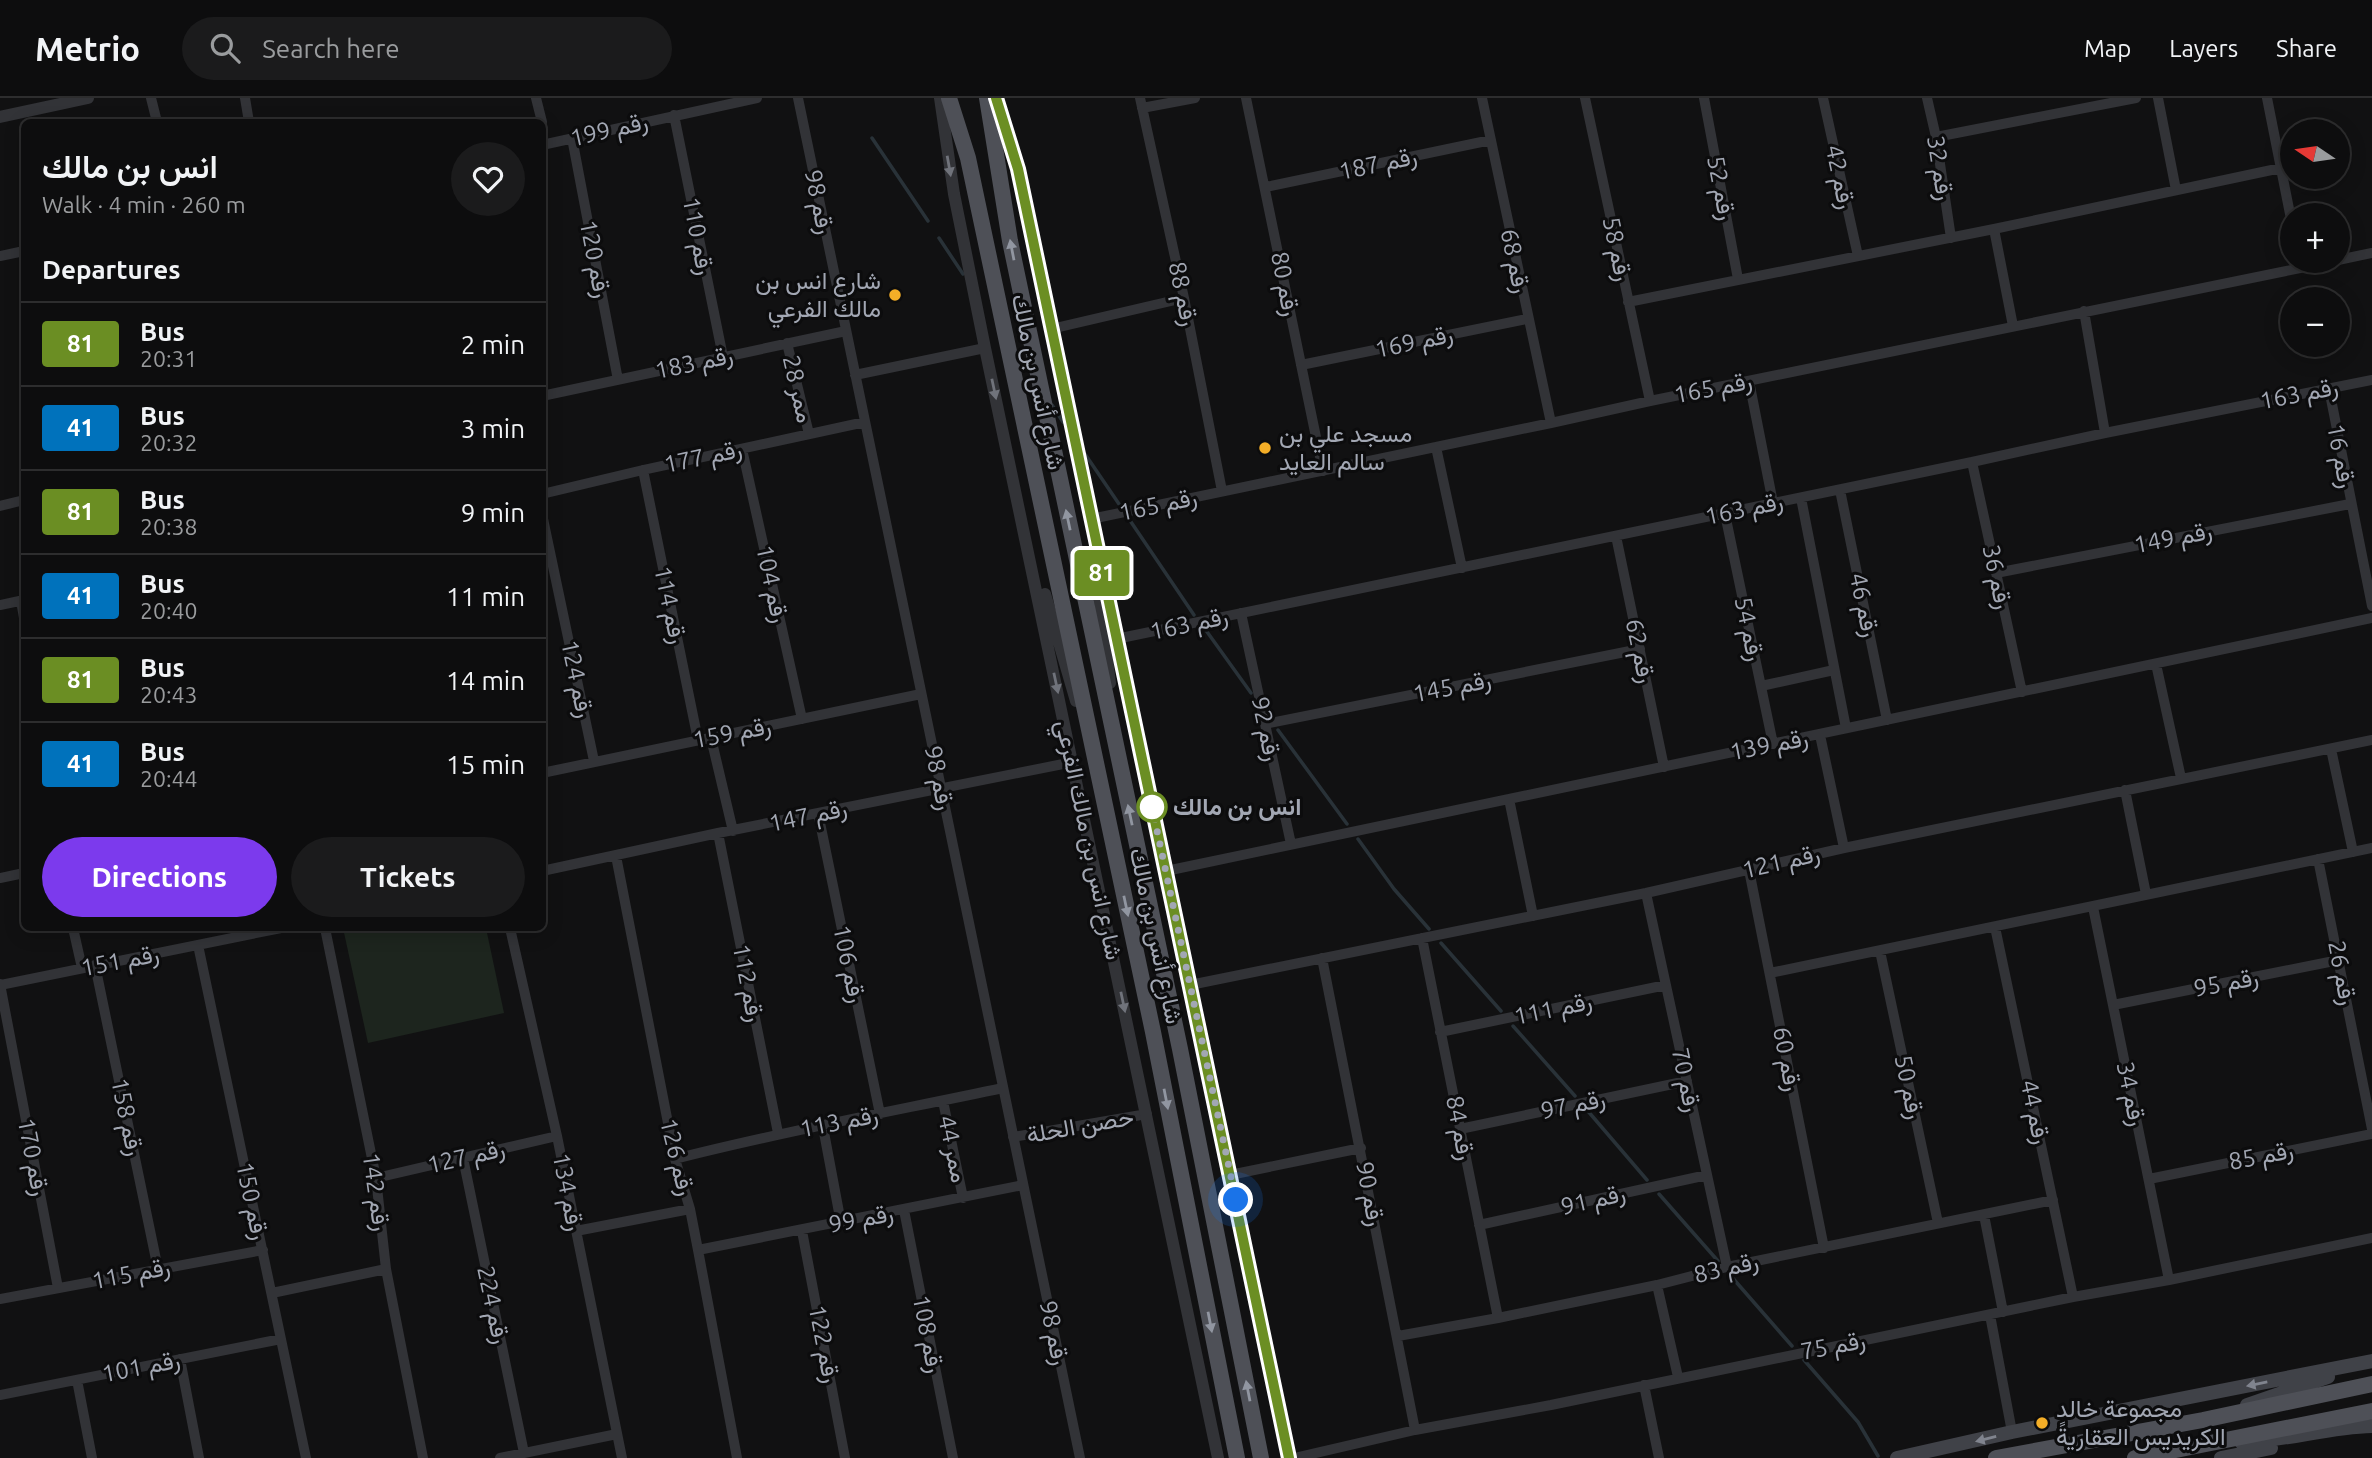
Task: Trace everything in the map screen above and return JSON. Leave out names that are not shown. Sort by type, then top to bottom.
[{"type":"main road","name":"شارع أنس بن مالك","points":[[949,98],[971,172],[1153,1032],[1237,1458]]},
{"type":"main road","name":"شارع أنس بن مالك","points":[[987,98],[1010,241],[1180,1049],[1261,1458]]},
{"type":"main road","points":[[1896,1458],[2012,1432],[2372,1362]]},
{"type":"main road","points":[[2203,1420],[2372,1362]]},
{"type":"main road","points":[[1996,1458],[2203,1420],[2372,1384]]},
{"type":"main road","points":[[2135,1458],[2372,1410]]},
{"type":"main road","points":[[2212,1442],[2262,1441],[2356,1426],[2372,1427]]},
{"type":"main road","points":[[2221,1458],[2372,1427]]},
{"type":"street","points":[[0,117],[88,98]]},
{"type":"street","points":[[151,98],[156,119]]},
{"type":"street","points":[[245,98],[248,119]]},
{"type":"street","points":[[536,98],[541,119]]},
{"type":"street","name":"رقم 199","points":[[546,144],[757,98]]},
{"type":"street","name":"رقم 98","points":[[797,98],[1080,1458]]},
{"type":"street","name":"شارع انس بن مالك الفرعي","points":[[940,98],[954,194],[985,348],[1219,1458]]},
{"type":"street","points":[[996,98],[1018,169],[1292,1458]]},
{"type":"street","points":[[1141,103],[1195,98]]},
{"type":"street","name":"رقم 80","points":[[1247,98],[1323,471]]},
{"type":"street","name":"رقم 68","points":[[1482,98],[1551,423]]},
{"type":"street","name":"رقم 58","points":[[1585,98],[1650,401]]},
{"type":"street","name":"رقم 52","points":[[1704,98],[1738,279]]},
{"type":"street","name":"رقم 42","points":[[1823,98],[1858,256]]},
{"type":"street","name":"رقم 32","points":[[1927,98],[1936,137],[1951,238]]},
{"type":"street","points":[[1936,137],[2136,98]]},
{"type":"street","points":[[2158,98],[2176,190]]},
{"type":"street","points":[[2267,98],[2280,163]]},
{"type":"street","name":"رقم 88","points":[[1141,103],[1184,298],[1222,491]]},
{"type":"street","name":"رقم 110","points":[[674,115],[723,357]]},
{"type":"street","name":"رقم 120","points":[[572,138],[618,380]]},
{"type":"street","name":"رقم 187","points":[[1265,187],[1491,140]]},
{"type":"street","points":[[1628,302],[1951,238],[2280,168]]},
{"type":"street","points":[[1994,229],[2013,326]]},
{"type":"street","points":[[0,256],[21,252]]},
{"type":"street","name":"رقم 165","points":[[2350,257],[2372,253]]},
{"type":"street","name":"رقم 165","points":[[1091,519],[2280,269]]},
{"type":"street","points":[[1052,330],[1184,298]]},
{"type":"street","points":[[2084,312],[2105,433]]},
{"type":"street","name":"رقم 169","points":[[1301,365],[1527,319]]},
{"type":"street","name":"رقم 183","points":[[546,395],[846,331]]},
{"type":"street","name":"ممر 28","points":[[787,343],[809,434]]},
{"type":"street","points":[[855,375],[985,348]]},
{"type":"street","name":"رقم 163","points":[[1116,639],[2372,380]]},
{"type":"street","points":[[1749,381],[1773,503]]},
{"type":"street","name":"رقم 16","points":[[2329,389],[2372,606]]},
{"type":"street","name":"رقم 177","points":[[546,493],[865,422]]},
{"type":"street","points":[[1436,447],[1462,568]]},
{"type":"street","name":"رقم 104","points":[[742,449],[802,719]]},
{"type":"street","name":"رقم 36","points":[[1972,463],[2022,692]]},
{"type":"street","name":"رقم 114","points":[[643,470],[698,740]]},
{"type":"street","name":"رقم 46","points":[[1840,490],[1887,720]]},
{"type":"street","points":[[1016,496],[1099,780]]},
{"type":"street","points":[[1801,498],[1846,728]]},
{"type":"street","points":[[0,504],[21,500]]},
{"type":"street","name":"رقم 149","points":[[1996,573],[2350,504]]},
{"type":"street","name":"رقم 54","points":[[1725,513],[1773,744]]},
{"type":"street","points":[[1091,519],[1118,760]]},
{"type":"street","name":"رقم 124","points":[[546,533],[594,761]]},
{"type":"street","name":"رقم 62","points":[[1616,536],[1664,766]]},
{"type":"street","points":[[0,605],[21,600]]},
{"type":"street","name":"رقم 92","points":[[1241,613],[1291,844]]},
{"type":"street","name":"رقم 139","points":[[1166,871],[2372,618]]},
{"type":"street","name":"رقم 145","points":[[1265,724],[1640,649]]},
{"type":"street","points":[[2156,664],[2181,778]]},
{"type":"street","points":[[1761,686],[1834,670]]},
{"type":"street","name":"رقم 159","points":[[546,772],[921,694]]},
{"type":"street","points":[[1820,734],[1844,848]]},
{"type":"street","points":[[710,738],[733,831]]},
{"type":"street","name":"رقم 121","points":[[1190,985],[1646,893],[1844,848],[2372,740]]},
{"type":"street","points":[[2331,750],[2353,852]]},
{"type":"street","name":"رقم 147","points":[[546,870],[1073,762]]},
{"type":"street","points":[[2125,790],[2146,894]]},
{"type":"street","points":[[1509,799],[1533,916]]},
{"type":"street","name":"رقم 106","points":[[818,813],[880,1114]]},
{"type":"street","name":"رقم 112","points":[[718,833],[778,1133]]},
{"type":"street","points":[[1770,973],[2372,848]]},
{"type":"street","name":"رقم 126","points":[[616,856],[675,1159],[690,1209],[737,1458]]},
{"type":"street","name":"رقم 26","points":[[2318,859],[2372,1131]]},
{"type":"street","name":"رقم 60","points":[[1749,870],[1824,1248]]},
{"type":"street","points":[[0,878],[21,874]]},
{"type":"street","name":"رقم 70","points":[[1646,893],[1727,1267]]},
{"type":"street","name":"رقم 34","points":[[2093,907],[2169,1280]]},
{"type":"street","name":"رقم 44","points":[[1995,927],[2073,1297]]},
{"type":"street","points":[[73,931],[82,968]]},
{"type":"street","name":"رقم 151","points":[[0,984],[266,931]]},
{"type":"street","name":"رقم 142","points":[[325,931],[376,1178],[386,1269],[423,1458]]},
{"type":"street","name":"رقم 134","points":[[511,931],[557,1136],[622,1458]]},
{"type":"street","name":"رقم 84","points":[[1422,938],[1498,1318]]},
{"type":"street","name":"رقم 150","points":[[198,945],[306,1458]]},
{"type":"street","name":"رقم 50","points":[[1880,951],[1938,1223]]},
{"type":"street","name":"رقم 90","points":[[1322,958],[1415,1430]]},
{"type":"street","name":"رقم 95","points":[[2113,1006],[2339,960]]},
{"type":"street","name":"رقم 158","points":[[95,965],[158,1269]]},
{"type":"street","name":"رقم 170","points":[[0,984],[58,1288]]},
{"type":"street","name":"رقم 111","points":[[1440,1032],[1666,985]]},
{"type":"street","name":"رقم 97","points":[[1460,1129],[1686,1081]]},
{"type":"street","name":"رقم 113","points":[[675,1159],[778,1133],[823,1127],[1003,1088]]},
{"type":"street","name":"ممر 44","points":[[943,1101],[963,1198]]},
{"type":"street","name":"حصن الحلة","points":[[1013,1137],[1147,1114]]},
{"type":"street","points":[[823,1127],[841,1223]]},
{"type":"street","name":"رقم 85","points":[[2149,1179],[2372,1131]]},
{"type":"street","name":"رقم 127","points":[[376,1178],[557,1136]]},
{"type":"street","points":[[1230,1175],[1361,1148]]},
{"type":"street","name":"رقم 224","points":[[463,1158],[524,1453]]},
{"type":"street","name":"رقم 91","points":[[1479,1226],[1707,1175]]},
{"type":"street","name":"رقم 99","points":[[698,1250],[1023,1185]]},
{"type":"street","name":"رقم 83","points":[[1398,1336],[1657,1285],[1727,1267],[2053,1200]]},
{"type":"street","points":[[576,1231],[690,1209]]},
{"type":"street","name":"رقم 108","points":[[904,1210],[953,1458]]},
{"type":"street","points":[[1984,1215],[2003,1312]]},
{"type":"street","name":"رقم 122","points":[[802,1231],[845,1458]]},
{"type":"street","name":"رقم 75","points":[[1292,1458],[1415,1430],[2372,1238]]},
{"type":"street","name":"رقم 115","points":[[0,1299],[262,1250]]},
{"type":"street","points":[[272,1293],[386,1269]]},
{"type":"street","points":[[1657,1285],[1678,1377]]},
{"type":"street","points":[[1990,1315],[2012,1432]]},
{"type":"street","name":"رقم 101","points":[[0,1395],[281,1339]]},
{"type":"street","points":[[180,1359],[199,1458]]},
{"type":"street","points":[[77,1380],[92,1458]]},
{"type":"street","points":[[1644,1385],[1660,1458]]},
{"type":"street","points":[[500,1458],[617,1434]]},
{"type":"shaded area","points":[[344,931],[487,931],[504,1013],[368,1043]]},
{"type":"waterway","points":[[872,138],[928,221]]},
{"type":"waterway","points":[[939,238],[963,274]]},
{"type":"waterway","points":[[1052,405],[1063,422]]},
{"type":"waterway","points":[[1085,454],[1119,504]]},
{"type":"waterway","points":[[1129,519],[1194,615]]},
{"type":"waterway","points":[[1205,629],[1251,693]]},
{"type":"waterway","points":[[1278,730],[1347,824]]},
{"type":"waterway","points":[[1358,839],[1394,889],[1429,929]]},
{"type":"waterway","points":[[1441,943],[1501,1011]]},
{"type":"waterway","points":[[1513,1026],[1575,1096]]},
{"type":"waterway","points":[[1587,1110],[1647,1180]]},
{"type":"waterway","points":[[1659,1194],[1718,1261]]},
{"type":"waterway","points":[[1730,1275],[1792,1346]]},
{"type":"waterway","points":[[1804,1360],[1858,1422],[1878,1456]]},
{"type":"bus line","name":"81","points":[[996,98],[1018,169],[1289,1458]]},
{"type":"place","name":"شارع انس بن مالك الفرعي","points":[[895,295]]},
{"type":"place","name":"مسجد علي بن سالم العايد","points":[[1265,448]]},
{"type":"place","name":"انس بن مالك","points":[[1152,807]]},
{"type":"place","name":"مجموعة خالد الكريديس العقاريةً","points":[[2042,1423]]},
{"type":"route","points":[[1152,807],[1236,1200]]}]
